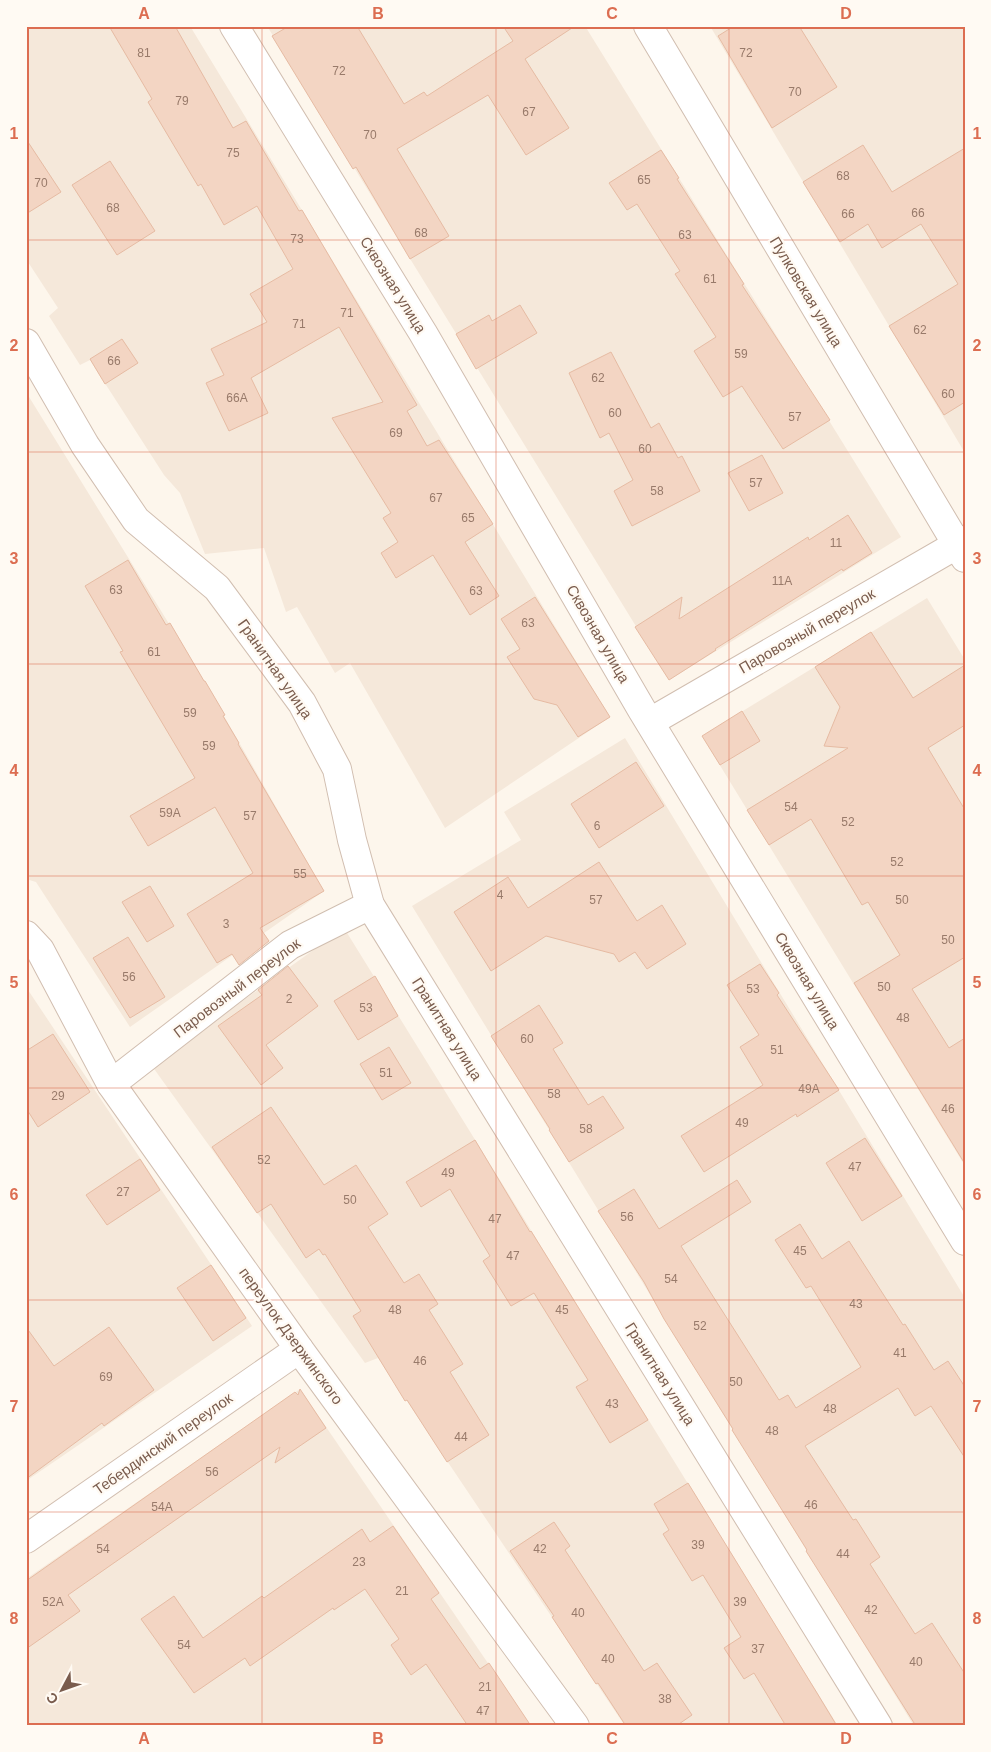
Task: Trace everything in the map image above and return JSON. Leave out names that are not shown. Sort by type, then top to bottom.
[{"type":"street","name":"Сквозная улица","points":[[234,26],[423,333],[650,722],[965,1241]]},
{"type":"street","name":"Пулковская улица","points":[[648,26],[962,548]]},
{"type":"street","name":"Гранитная улица","points":[[26,343],[85,445],[136,520],[217,588],[302,703],[337,769],[352,840],[370,905],[878,1726]]},
{"type":"street","name":"Паровозный переулок","points":[[650,722],[962,548]]},
{"type":"street","name":"Паровозный переулок","points":[[111,1084],[290,946],[370,905]]},
{"type":"street","name":"переулок Дзержинского","points":[[26,935],[40,950],[111,1084],[299,1349],[575,1726]]},
{"type":"street","name":"Тебердинский переулок","points":[[26,1539],[299,1349]]},
{"type":"shaded area","points":[[26,26],[190,26],[610,717],[445,828],[350,663],[335,673],[297,607],[286,612],[264,548],[205,554],[180,493],[164,475],[90,360],[80,365],[49,316],[58,308],[26,259]]},
{"type":"shaded area","points":[[267,26],[585,26],[901,537],[669,680]]},
{"type":"shaded area","points":[[710,26],[965,26],[965,453]]},
{"type":"shaded area","points":[[26,392],[200,674],[324,891],[130,1027],[36,882],[26,879]]},
{"type":"shaded area","points":[[927,598],[965,660],[965,1166],[702,736]]},
{"type":"shaded area","points":[[625,738],[965,1298],[965,1726],[914,1726],[412,906],[521,840],[504,812]]},
{"type":"shaded area","points":[[344,928],[838,1726],[625,1726],[378,1358],[365,1363],[152,1066]]},
{"type":"shaded area","points":[[26,987],[252,1326],[26,1481]]},
{"type":"shaded area","points":[[300,1389],[527,1720],[519,1726],[26,1726],[26,1579]]},
{"type":"building","points":[[109,26],[175,26],[233,128],[246,121],[299,211],[302,210],[417,405],[407,411],[427,446],[439,440],[493,524],[465,542],[499,596],[470,615],[433,555],[396,578],[381,553],[398,542],[383,518],[391,513],[332,418],[383,402],[339,327],[251,378],[268,413],[229,431],[206,383],[224,375],[211,349],[267,322],[250,294],[293,269],[257,206],[224,225],[201,184],[198,186],[148,102],[152,99]]},
{"type":"building","points":[[289,26],[357,26],[404,104],[424,92],[427,96],[513,41],[503,26],[575,26],[525,59],[569,128],[526,155],[488,95],[397,149],[449,236],[410,259],[356,167],[353,169],[272,36]]},
{"type":"building","points":[[734,26],[799,26],[837,87],[772,128],[718,36]]},
{"type":"building","points":[[26,139],[61,192],[26,214]]},
{"type":"building","points":[[863,145],[892,192],[965,148],[965,402],[944,415],[889,326],[958,284],[921,224],[882,248],[868,224],[840,242],[803,182]]},
{"type":"building","points":[[661,150],[679,178],[677,179],[744,284],[742,285],[830,420],[783,449],[742,386],[723,397],[694,351],[716,337],[675,274],[680,271],[637,204],[627,210],[609,183]]},
{"type":"building","points":[[110,161],[155,231],[117,255],[72,185]]},
{"type":"building","points":[[520,305],[537,333],[476,369],[456,334],[489,315],[492,321]]},
{"type":"building","points":[[122,339],[138,363],[105,384],[90,359]]},
{"type":"building","points":[[611,352],[651,428],[659,423],[678,458],[682,456],[700,491],[632,526],[614,491],[633,480],[609,433],[600,438],[569,373]]},
{"type":"building","points":[[762,455],[783,493],[749,511],[728,473]]},
{"type":"building","points":[[848,515],[872,553],[843,571],[842,569],[669,680],[635,627],[682,597],[679,619],[808,537],[809,540]]},
{"type":"building","points":[[128,560],[166,625],[170,623],[205,681],[225,715],[223,716],[238,744],[324,891],[260,928],[269,941],[239,965],[232,954],[217,963],[187,914],[253,873],[215,807],[148,846],[130,816],[195,778],[120,652],[123,651],[85,586]]},
{"type":"building","points":[[535,597],[610,717],[578,737],[557,705],[534,699],[507,657],[520,649],[501,619]]},
{"type":"building","points":[[871,632],[913,698],[965,665],[965,725],[928,748],[965,810],[965,957],[912,989],[949,1048],[965,1038],[965,1164],[854,983],[900,955],[868,902],[862,905],[811,819],[769,845],[747,810],[848,748],[824,746],[840,707],[815,667]]},
{"type":"building","points":[[742,711],[760,741],[720,765],[702,736]]},
{"type":"building","points":[[636,762],[664,806],[599,848],[571,804]]},
{"type":"building","points":[[599,862],[637,921],[662,905],[686,944],[647,969],[635,952],[619,962],[614,954],[546,936],[491,971],[454,912],[508,877],[528,908]]},
{"type":"building","points":[[150,886],[174,926],[147,942],[122,902]]},
{"type":"building","points":[[128,937],[165,997],[130,1018],[93,958]]},
{"type":"building","points":[[760,964],[779,993],[777,995],[839,1090],[797,1117],[796,1114],[704,1172],[681,1136],[763,1085],[740,1047],[759,1035],[727,985]]},
{"type":"building","points":[[288,966],[318,1006],[266,1045],[283,1068],[261,1085],[218,1026],[262,995],[258,990]]},
{"type":"building","points":[[375,976],[398,1016],[358,1040],[334,1001]]},
{"type":"building","points":[[539,1005],[563,1043],[553,1049],[588,1105],[603,1096],[624,1128],[569,1162],[491,1036]]},
{"type":"building","points":[[53,1034],[90,1092],[38,1127],[26,1108],[26,1051]]},
{"type":"building","points":[[389,1047],[411,1083],[382,1100],[360,1064]]},
{"type":"building","points":[[271,1107],[324,1185],[356,1165],[388,1214],[368,1227],[404,1283],[419,1274],[438,1304],[429,1310],[463,1364],[450,1372],[489,1435],[447,1462],[407,1400],[405,1401],[353,1316],[361,1311],[325,1254],[323,1255],[319,1249],[306,1258],[271,1204],[257,1213],[212,1147]]},
{"type":"building","points":[[865,1138],[902,1196],[862,1221],[826,1163]]},
{"type":"building","points":[[475,1140],[530,1232],[648,1420],[610,1443],[576,1387],[588,1380],[534,1293],[511,1306],[483,1261],[490,1256],[450,1189],[421,1207],[406,1182]]},
{"type":"building","points":[[140,1159],[160,1190],[107,1225],[86,1195]]},
{"type":"building","points":[[737,1180],[751,1202],[681,1246],[779,1400],[788,1395],[796,1408],[861,1367],[811,1286],[806,1288],[775,1240],[800,1224],[822,1259],[849,1241],[934,1370],[948,1361],[965,1387],[965,1458],[931,1406],[915,1416],[898,1388],[805,1446],[853,1520],[856,1519],[880,1557],[870,1564],[915,1634],[932,1623],[965,1674],[965,1726],[916,1726],[806,1551],[664,1319],[644,1282],[598,1211],[634,1189],[659,1229]]},
{"type":"building","points":[[211,1265],[246,1318],[213,1341],[177,1288]]},
{"type":"building","points":[[26,1327],[54,1366],[109,1327],[154,1390],[104,1426],[102,1423],[26,1479]]},
{"type":"building","points":[[300,1389],[326,1428],[275,1463],[280,1447],[68,1595],[80,1611],[26,1649],[26,1581],[295,1392],[298,1395]]},
{"type":"building","points":[[688,1483],[837,1726],[786,1726],[754,1673],[744,1679],[724,1648],[741,1637],[703,1575],[692,1581],[663,1534],[669,1530],[654,1504]]},
{"type":"building","points":[[554,1522],[570,1546],[565,1550],[644,1671],[657,1663],[692,1715],[676,1726],[626,1726],[598,1683],[596,1684],[552,1617],[554,1616],[510,1551]]},
{"type":"building","points":[[393,1526],[439,1593],[431,1599],[480,1669],[489,1663],[531,1726],[468,1726],[426,1664],[411,1675],[391,1645],[399,1639],[365,1589],[334,1610],[333,1608],[250,1666],[245,1658],[194,1693],[141,1619],[174,1596],[203,1638],[362,1529],[370,1542]]}]
